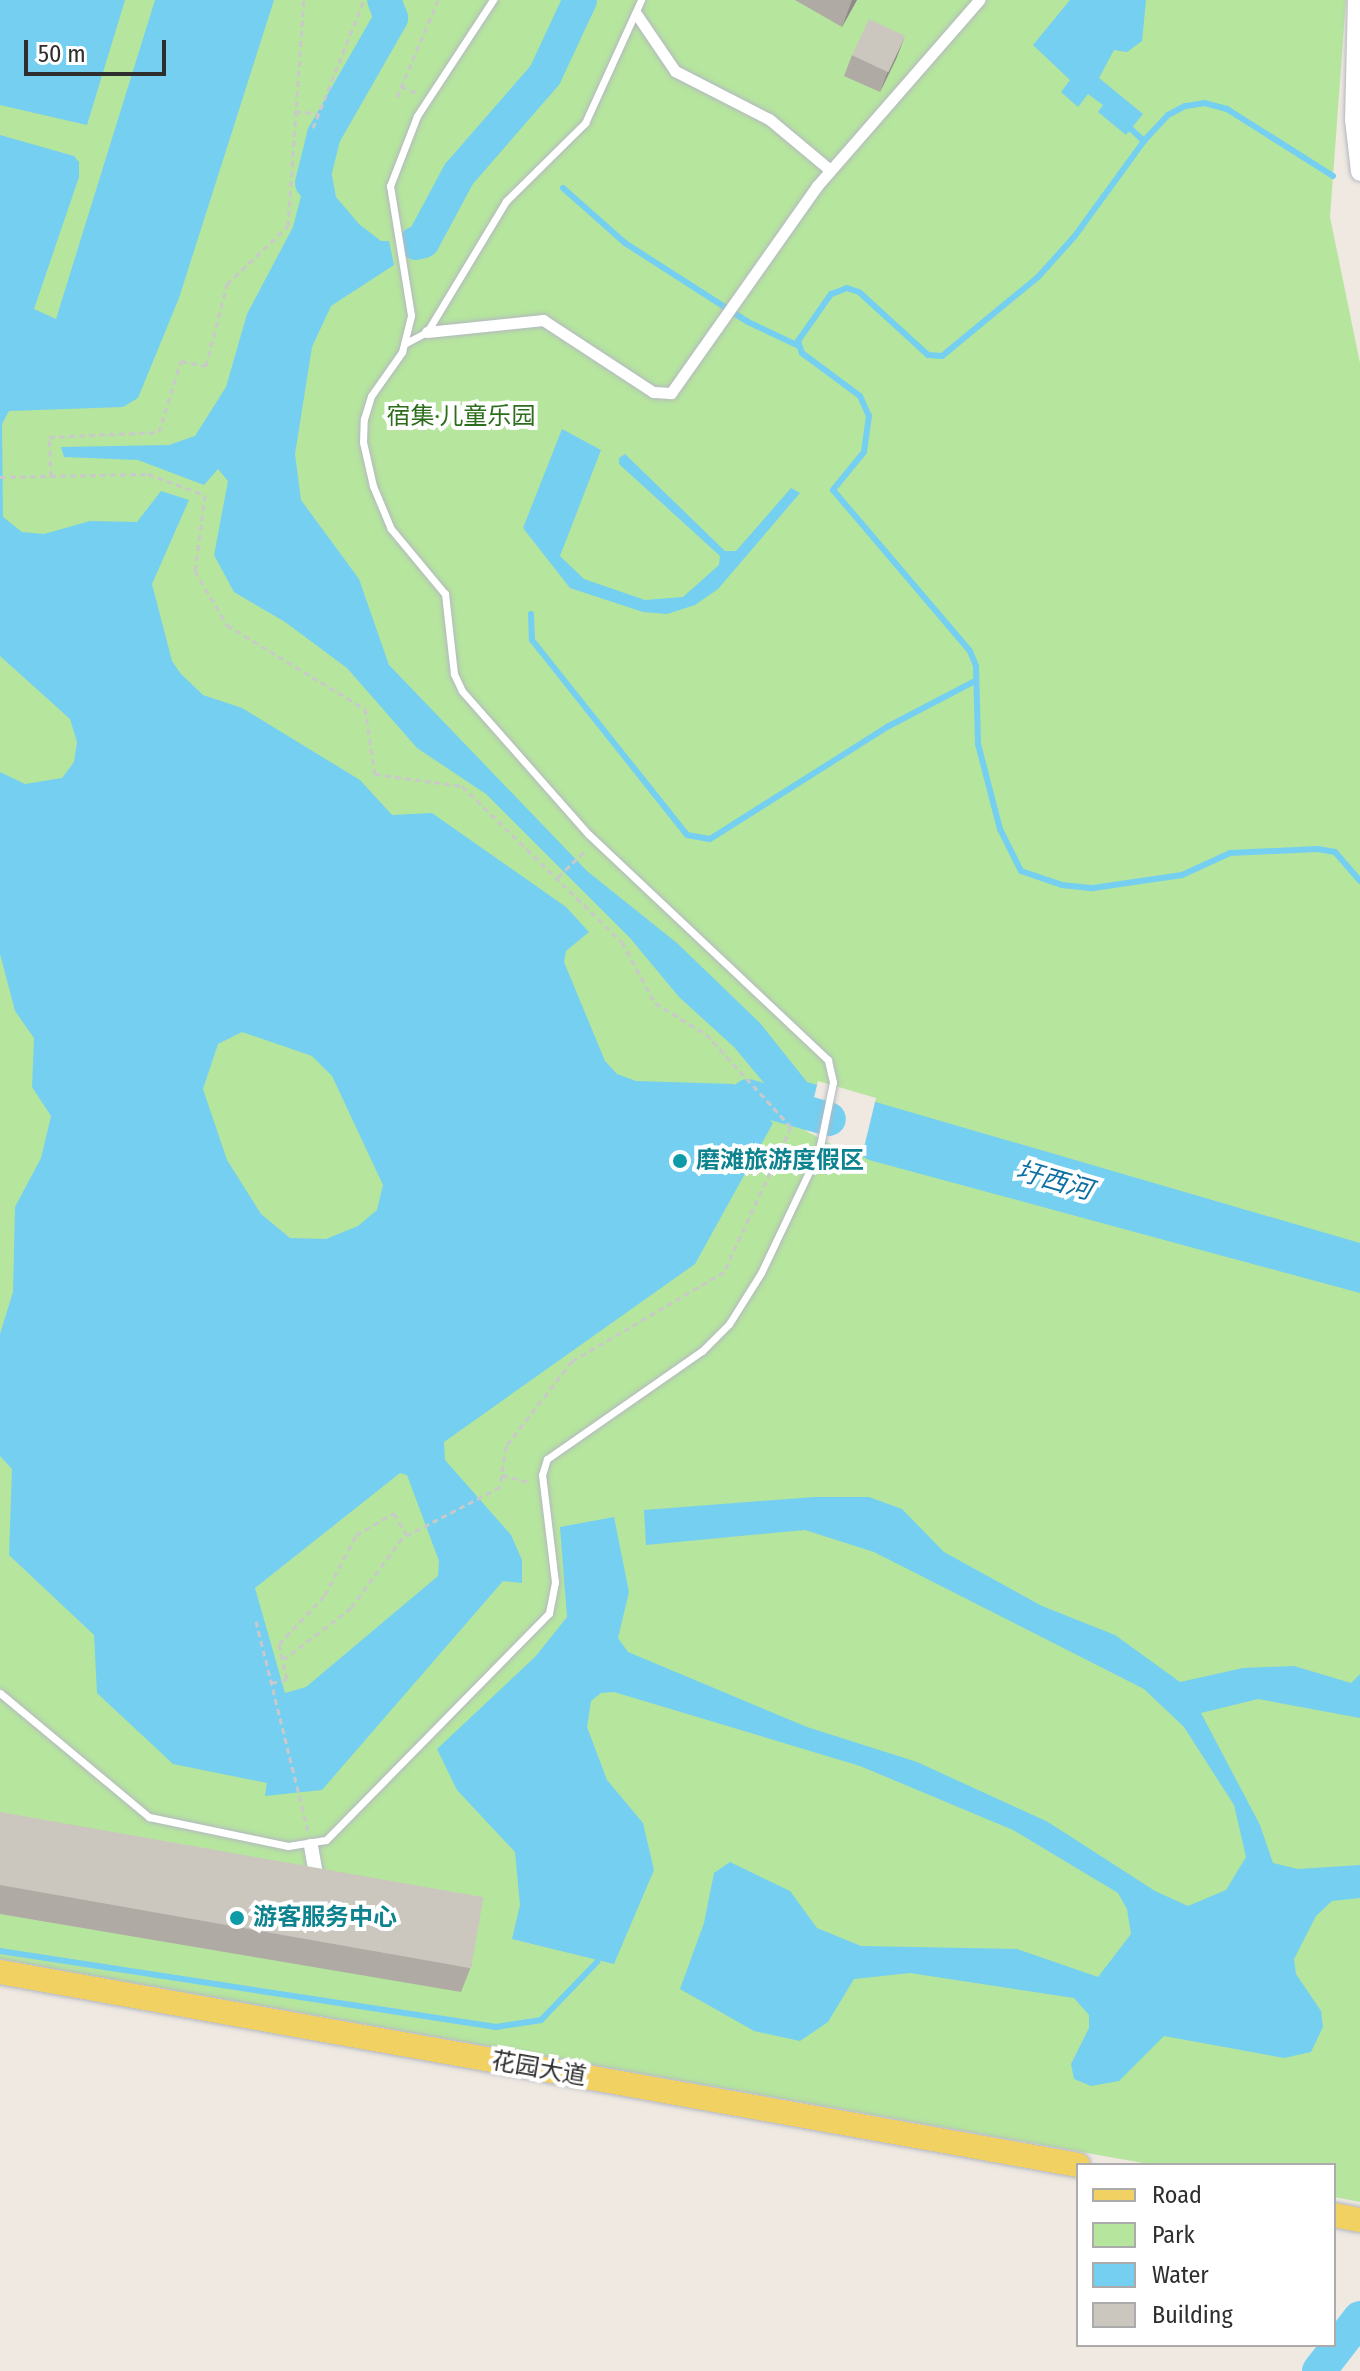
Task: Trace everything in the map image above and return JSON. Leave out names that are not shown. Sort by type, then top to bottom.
[{"type":"main road","name":"花园大道","points":[[0,1972],[1076,2165]]},
{"type":"main road","name":"花园大道","points":[[0,1988],[1076,2176]]},
{"type":"main road","points":[[1336,2215],[1360,2220]]},
{"type":"main road","points":[[1336,2225],[1360,2230]]},
{"type":"street","points":[[427,332],[543,320],[653,392],[667,395],[680,384],[830,170],[979,0]]},
{"type":"street","points":[[1357,0],[1354,119],[1360,172]]},
{"type":"street","points":[[637,15],[675,71],[769,119],[830,170]]},
{"type":"street","points":[[311,1846],[321,1896]]},
{"type":"lane","points":[[0,1693],[149,1817],[288,1846],[311,1846],[338,1831],[549,1613],[555,1582],[543,1467],[556,1448],[702,1351],[729,1324],[761,1273],[819,1151],[833,1082],[828,1060],[596,841],[462,691],[454,674],[445,594],[381,512],[364,450],[364,419],[371,396],[406,343],[410,300],[390,186],[417,116],[493,0]]},
{"type":"lane","points":[[406,343],[427,332],[506,201],[585,123],[637,15],[641,0]]},
{"type":"path","points":[[51,476],[49,437],[159,432],[181,361],[206,366],[227,284],[288,226],[304,0]]},
{"type":"path","points":[[313,128],[364,0]]},
{"type":"path","points":[[397,97],[438,0]]},
{"type":"path","points":[[295,111],[318,114]]},
{"type":"path","points":[[0,477],[148,474],[205,495],[195,571],[227,625],[365,709],[375,774],[462,786],[515,842],[558,877],[622,942],[655,1003],[706,1034],[791,1127],[724,1272],[572,1361],[506,1446],[500,1487],[407,1535],[351,1608],[284,1659]]},
{"type":"path","points":[[558,877],[596,841]]},
{"type":"path","points":[[502,1475],[543,1487]]},
{"type":"path","points":[[271,1683],[287,1679],[279,1644],[325,1595],[356,1535],[394,1513],[407,1535]]},
{"type":"path","points":[[256,1621],[311,1846]]},
{"type":"green space","name":"磨滩旅游度假区","points":[[0,0],[1346,0],[1330,217],[1360,363],[1360,2202],[1336,2197],[1336,2163],[1143,2163],[0,1959]]},
{"type":"water","points":[[0,0],[125,0],[87,125],[0,105]]},
{"type":"water","points":[[155,0],[274,0],[179,298],[138,398],[123,407],[9,411],[2,424],[3,517],[22,532],[44,534],[90,521],[137,522],[161,491],[189,500],[152,584],[172,661],[181,674],[203,695],[242,708],[360,780],[392,815],[432,813],[566,907],[589,932],[566,951],[564,962],[605,1061],[617,1074],[636,1081],[734,1084],[773,1123],[695,1264],[444,1442],[445,1460],[511,1535],[522,1560],[522,1583],[503,1581],[322,1790],[265,1796],[267,1783],[173,1764],[97,1693],[94,1635],[9,1555],[12,1469],[0,1456],[0,1334],[13,1292],[15,1207],[41,1158],[51,1116],[32,1087],[34,1038],[15,1011],[0,954],[0,772],[25,784],[62,778],[74,762],[77,742],[70,719],[0,656],[0,135],[74,156],[79,162],[79,177],[34,309],[56,319]],"holes":[[[242,1032],[312,1056],[332,1076],[383,1185],[377,1210],[358,1226],[326,1239],[290,1238],[261,1214],[227,1160],[203,1089],[218,1044]],[[400,1473],[407,1475],[439,1561],[438,1576],[306,1687],[285,1693],[255,1588]]]},
{"type":"water","points":[[1070,0],[1146,0],[1142,41],[1127,52],[1114,50],[1099,78],[1143,114],[1126,135],[1098,112],[1103,105],[1088,94],[1078,107],[1061,92],[1070,80],[1033,45]]},
{"type":"water","points":[[316,138],[334,138],[331,170],[336,197],[359,224],[381,241],[389,241],[394,265],[331,306],[312,347],[295,454],[301,500],[359,579],[389,665],[587,871],[677,943],[760,1023],[807,1082],[1360,1243],[1360,1293],[869,1160],[795,1120],[734,1047],[679,997],[630,938],[486,794],[417,748],[347,668],[285,622],[234,592],[214,555],[228,481],[218,469],[204,485],[138,460],[64,457],[61,447],[169,445],[195,436],[226,387],[247,314],[293,227]]},
{"type":"water","points":[[562,429],[601,450],[560,556],[584,579],[645,600],[683,597],[719,565],[720,556],[619,464],[619,458],[625,454],[725,551],[736,551],[791,488],[800,493],[718,589],[695,605],[667,614],[643,612],[570,588],[523,528]]},
{"type":"water","points":[[814,1497],[869,1497],[902,1509],[944,1552],[1042,1606],[1115,1635],[1180,1682],[1243,1668],[1294,1666],[1351,1683],[1360,1674],[1360,1718],[1258,1699],[1201,1713],[1260,1825],[1273,1863],[1298,1869],[1360,1865],[1360,1898],[1332,1901],[1316,1916],[1294,1959],[1296,1974],[1321,2011],[1323,2027],[1311,2052],[1284,2058],[1164,2036],[1119,2081],[1091,2086],[1074,2079],[1071,2064],[1089,2028],[1089,2015],[1074,1998],[910,1973],[854,1979],[828,2022],[800,2041],[754,2031],[680,1989],[704,1923],[714,1873],[730,1862],[790,1891],[817,1928],[861,1946],[1017,1949],[1098,1977],[1131,1934],[1127,1909],[1118,1893],[1013,1830],[860,1766],[614,1692],[601,1693],[591,1701],[587,1727],[607,1780],[643,1823],[654,1870],[614,1964],[512,1939],[520,1905],[515,1852],[457,1790],[437,1749],[535,1657],[567,1617],[560,1527],[614,1517],[629,1592],[618,1638],[628,1652],[807,1727],[917,1762],[1048,1822],[1155,1891],[1188,1906],[1226,1890],[1246,1857],[1234,1805],[1184,1727],[1144,1689],[874,1552],[805,1530],[646,1545],[644,1510]]},
{"type":"pier","points":[[818,1081],[876,1098],[861,1160],[806,1131]]},
{"type":"building","points":[[869,19],[905,36],[888,72],[852,55]]},
{"type":"building","name":"游客服务中心","points":[[0,1812],[484,1897],[471,1968],[0,1885]]},
{"type":"waterway","points":[[312,183],[324,135],[391,18],[384,0]]},
{"type":"waterway","points":[[416,243],[423,241],[459,174],[545,75],[580,0]]},
{"type":"waterway","points":[[1333,176],[1227,109],[1205,103],[1185,106],[1168,115],[1144,141],[1074,237],[1038,277],[942,356],[928,355],[859,292],[847,288],[831,294],[798,341],[802,353],[860,396],[869,416],[864,452],[833,490],[970,651],[976,666],[978,744],[1000,829],[1021,871],[1062,885],[1093,888],[1182,875],[1230,853],[1318,849],[1335,852],[1360,881]]},
{"type":"waterway","points":[[1131,129],[1144,141]]},
{"type":"waterway","points":[[563,188],[625,243],[748,322],[799,346]]},
{"type":"waterway","points":[[531,614],[532,640],[687,835],[710,839],[887,727],[975,681]]},
{"type":"waterway","name":"圩西河","points":[[748,1096],[829,1119]]},
{"type":"waterway","points":[[0,1951],[496,2027],[541,2020],[597,1962]]},
{"type":"waterway","name":"圩西河","points":[[1319,2371],[1360,2318]]},
{"type":"place","name":"磨滩旅游度假区","points":[[680,1161]]},
{"type":"place","name":"游客服务中心","points":[[237,1918]]},
{"type":"park label","name":"宿集·儿童乐园","points":[[461,417]]}]
